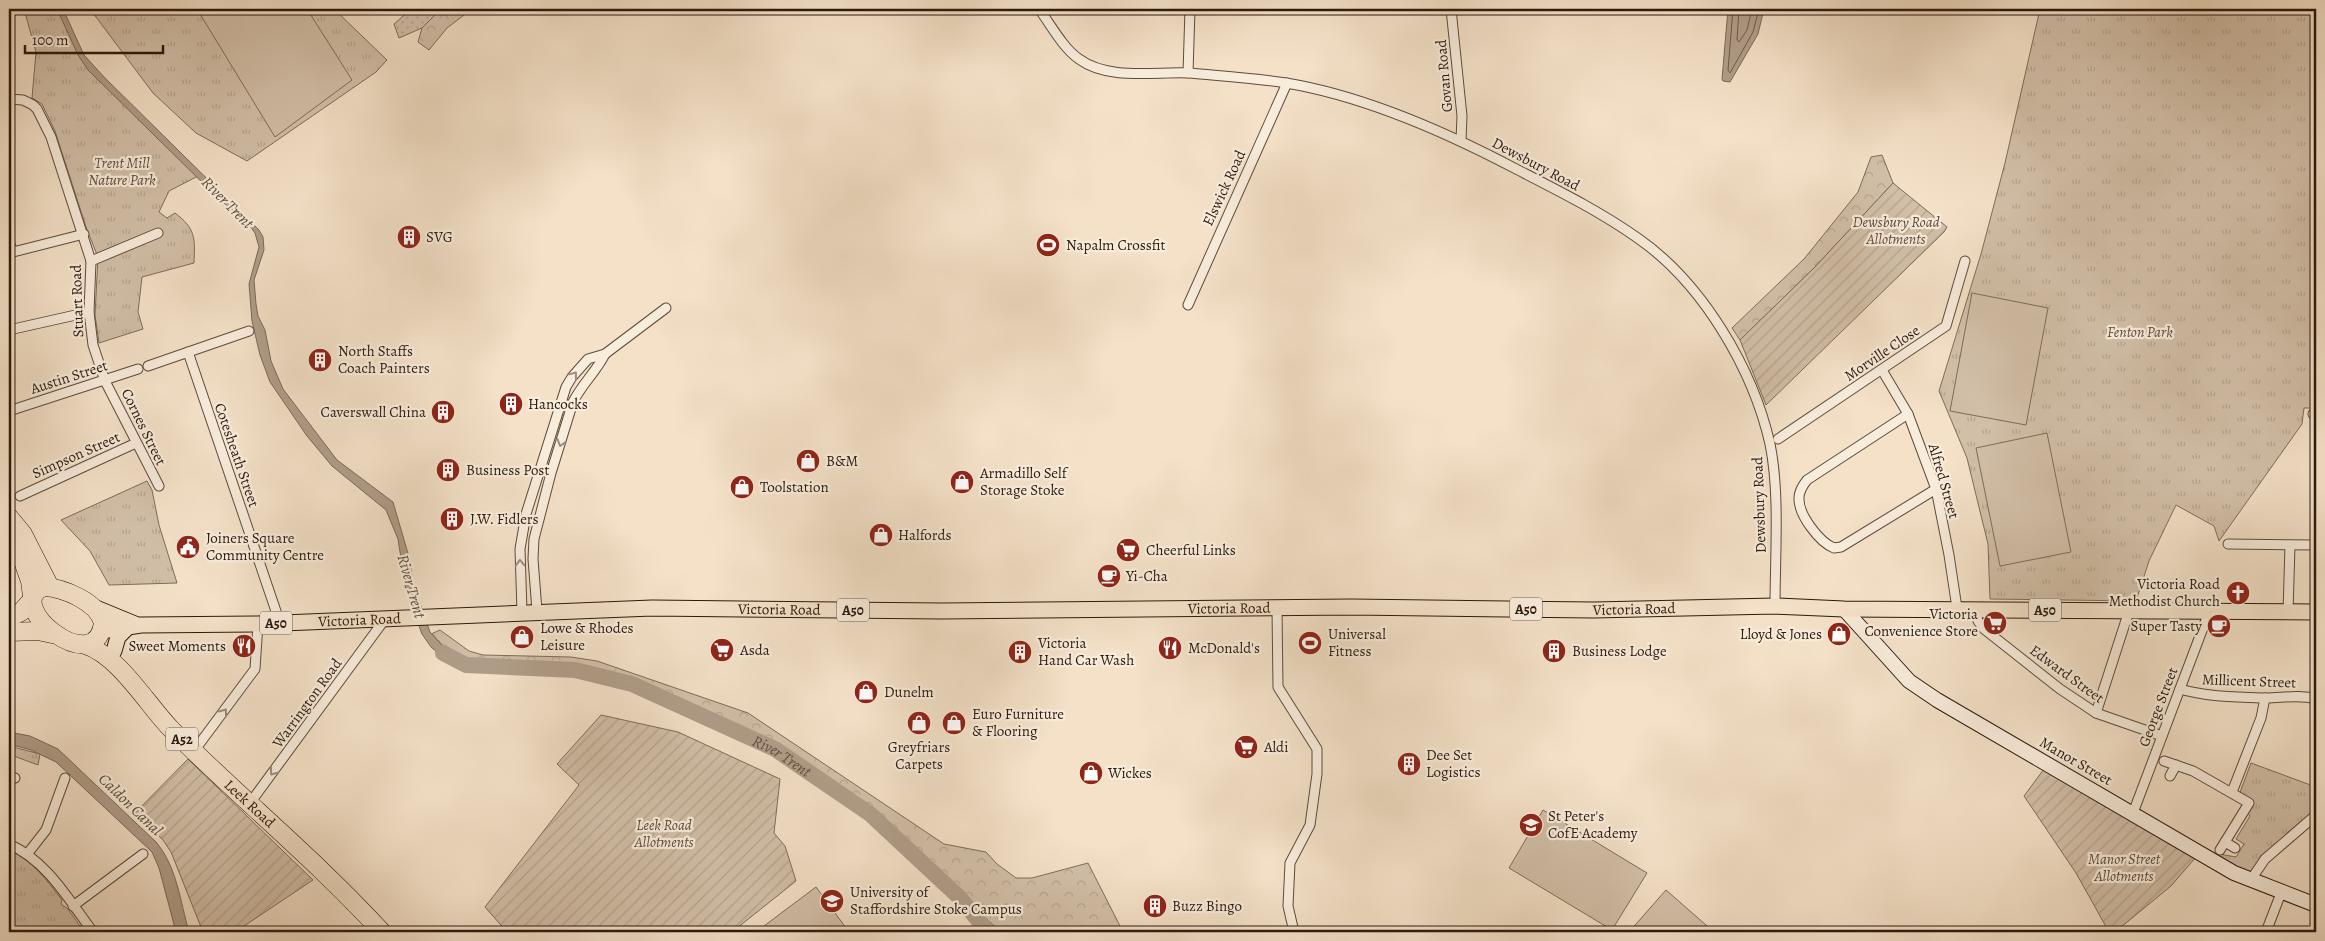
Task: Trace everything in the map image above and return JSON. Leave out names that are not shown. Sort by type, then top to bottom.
[{"type":"highway","name":"A52","points":[[9,519],[23,534],[50,587]]},
{"type":"highway","name":"A52","points":[[9,519],[30,581],[32,618],[53,634],[70,642],[85,644]]},
{"type":"highway","points":[[9,618],[21,612],[39,589],[50,587],[96,608]]},
{"type":"highway","name":"A52","points":[[96,608],[102,620],[101,631]]},
{"type":"highway","points":[[9,632],[38,631],[53,634]]},
{"type":"highway","points":[[85,644],[93,640],[101,631]]},
{"type":"highway","name":"Leek Road","points":[[101,631],[114,651],[121,671]]},
{"type":"highway","name":"Leek Road","points":[[85,644],[102,652],[194,751],[382,932]]},
{"type":"main road","name":"Victoria Road","points":[[101,631],[135,626],[258,624],[652,608],[942,611],[1370,607],[1594,610],[1775,606],[1844,609],[1957,608],[2316,612]]},
{"type":"main road","name":"Victoria Road","points":[[96,608],[135,626]]},
{"type":"main road","points":[[114,651],[118,637],[135,626]]},
{"type":"street","name":"Dewsbury Road","points":[[1039,9],[1077,58],[1091,66],[1112,71],[1188,73],[1287,83],[1347,98],[1462,140],[1597,211],[1641,240],[1667,263],[1690,288],[1727,338],[1750,384],[1770,445],[1774,481],[1775,606]]},
{"type":"street","points":[[1188,73],[1190,9]]},
{"type":"street","name":"Govan Road","points":[[1452,9],[1462,116],[1462,140]]},
{"type":"street","name":"Elswick Road","points":[[1188,305],[1287,83]]},
{"type":"street","name":"Stuart Road","points":[[9,99],[23,100],[37,109],[51,137],[84,234],[91,261],[89,312],[93,345],[105,380]]},
{"type":"street","points":[[91,261],[158,233]]},
{"type":"street","points":[[9,242],[11,253],[84,234]]},
{"type":"street","name":"Morville Close","points":[[1778,439],[1946,326],[1965,261]]},
{"type":"street","points":[[522,612],[520,549],[526,514],[562,397],[572,377],[588,359],[605,354],[666,308]]},
{"type":"street","points":[[9,330],[89,312]]},
{"type":"street","points":[[148,366],[249,332]]},
{"type":"street","name":"Cotesheath Street","points":[[188,352],[280,623]]},
{"type":"street","points":[[537,612],[533,559],[540,513],[574,402],[581,388],[598,369],[605,354]]},
{"type":"street","name":"Austin Street","points":[[9,411],[138,369]]},
{"type":"street","name":"Alfred Street","points":[[1882,370],[1908,414],[1936,489],[1957,608]]},
{"type":"street","name":"Cornes Street","points":[[105,380],[158,486]]},
{"type":"street","points":[[1908,414],[1807,480],[1801,489],[1799,505],[1816,536],[1834,548],[1841,547],[1936,489]]},
{"type":"street","name":"Simpson Street","points":[[24,491],[136,443]]},
{"type":"street","points":[[2228,544],[2316,545]]},
{"type":"street","points":[[2288,612],[2290,545]]},
{"type":"street","points":[[1276,609],[1278,687],[1317,749],[1317,774],[1310,825],[1290,863],[1288,906],[1294,932]]},
{"type":"street","name":"Manor Street","points":[[1844,609],[1898,670],[1919,689],[2250,881],[2316,905]]},
{"type":"street","name":"Edward Street","points":[[1975,609],[1978,621],[1984,629],[2060,689],[2096,713],[2162,736]]},
{"type":"street","points":[[2096,713],[2129,611]]},
{"type":"street","name":"George Street","points":[[2133,813],[2209,612]]},
{"type":"street","name":"Warrington Road","points":[[250,803],[385,619]]},
{"type":"street","points":[[194,751],[255,669],[258,624]]},
{"type":"street","name":"Millicent Street","points":[[2180,689],[2193,693],[2265,698],[2308,696],[2316,699]]},
{"type":"street","points":[[2232,792],[2258,726],[2265,698]]},
{"type":"street","points":[[2164,761],[2193,771],[2249,803],[2222,846],[2235,848]]},
{"type":"street","points":[[2170,776],[2176,764]]},
{"type":"street","points":[[28,853],[46,830],[65,778]]},
{"type":"street","points":[[2250,881],[2264,859],[2316,815]]},
{"type":"street","points":[[9,844],[28,853],[45,870],[93,932]]},
{"type":"street","points":[[73,906],[143,854]]},
{"type":"street","points":[[2266,932],[2281,893]]},
{"type":"green space","name":"Trent Mill Nature Park","points":[[24,9],[60,9],[81,55],[200,175],[169,191],[159,212],[167,218],[175,213],[191,229],[194,240],[194,263],[142,277],[138,312],[143,329],[99,343],[95,315],[98,257],[87,230],[55,131],[42,104],[32,98],[36,52]]},
{"type":"green space","points":[[90,9],[334,9],[387,60],[376,72],[247,161],[196,133],[153,93]]},
{"type":"green space","points":[[197,9],[307,9],[352,80],[275,137]]},
{"type":"green space","points":[[411,9],[441,9],[422,28],[399,38],[394,24]]},
{"type":"green space","points":[[441,9],[472,9],[447,28],[429,50],[418,42],[422,28]]},
{"type":"green space","name":"Fenton Park","points":[[2040,9],[2316,9],[2316,404],[2313,408],[2304,408],[2302,424],[2219,541],[2214,526],[2176,505],[2149,561],[2136,601],[1990,599],[1988,544],[1967,458],[1939,391],[1981,254],[2005,163]]},
{"type":"green space","points":[[1882,155],[1893,183],[1815,267],[1740,340],[1732,328],[1804,259],[1858,192],[1871,157]]},
{"type":"green space","name":"Dewsbury Road Allotments","points":[[1893,183],[1947,227],[1766,405],[1740,340],[1815,267]]},
{"type":"green space","points":[[1972,293],[2048,308],[2026,425],[1950,411]]},
{"type":"green space","points":[[2047,433],[2071,552],[2000,566],[1976,448]]},
{"type":"green space","points":[[147,481],[152,490],[159,525],[177,583],[109,585],[90,551],[61,520]]},
{"type":"green space","points":[[440,630],[469,651],[483,655],[571,657],[597,661],[748,713],[944,844],[986,852],[997,864],[1016,878],[1032,878],[1088,863],[1123,932],[1002,932],[941,871],[870,808],[818,770],[764,737],[663,693],[606,673],[574,667],[469,660],[459,657],[452,654],[431,634]]},
{"type":"green space","name":"Leek Road Allotments","points":[[601,715],[678,732],[780,779],[774,833],[785,846],[796,881],[732,932],[507,932],[485,907],[579,785],[557,764]]},
{"type":"green space","points":[[9,746],[40,754],[38,765],[11,755],[9,758]]},
{"type":"green space","points":[[188,759],[313,880],[235,932],[203,932],[171,852],[163,840],[135,813]]},
{"type":"green space","points":[[2251,763],[2316,787],[2316,811],[2262,858],[2250,873],[2217,860],[2219,854],[2236,857],[2244,844],[2236,839],[2250,816],[2248,813],[2250,804],[2239,795]]},
{"type":"green space","name":"Manor Street Allotments","points":[[2044,769],[2196,857],[2171,886],[2115,932],[2109,932],[2076,873],[2024,796]]},
{"type":"green space","points":[[1543,810],[1647,873],[1612,930],[1509,868]]},
{"type":"green space","points":[[9,850],[18,854],[38,871],[62,900],[61,904],[68,909],[84,932],[9,932]]},
{"type":"green space","points":[[816,887],[849,932],[756,932]]},
{"type":"green space","points":[[1666,890],[1714,932],[1629,932]]},
{"type":"water","points":[[57,9],[63,9],[84,55],[104,77],[259,230],[263,237],[264,250],[254,280],[256,304],[258,316],[265,330],[271,361],[283,389],[337,460],[393,502],[409,557],[413,583],[430,632],[447,651],[459,657],[465,668],[447,661],[431,647],[422,634],[406,591],[398,539],[386,510],[332,466],[307,436],[270,382],[260,355],[252,321],[249,284],[259,247],[255,233],[248,223],[217,197],[88,70],[78,55]]},
{"type":"water","points":[[1728,9],[1764,9],[1758,34],[1730,82],[1723,81],[1722,79]]},
{"type":"water","points":[[9,732],[30,736],[58,749],[156,842],[169,862],[189,932],[176,932],[159,868],[152,852],[56,762],[31,750],[9,744]]},
{"type":"waterway","name":"River Trent","points":[[443,653],[466,665],[575,670],[632,684],[775,749],[870,814],[959,897],[988,932]]},
{"type":"place","name":"SVG","points":[[409,237]]},
{"type":"place","name":"Napalm Crossfit","points":[[1048,245]]},
{"type":"place","name":"North Staffs Coach Painters","points":[[320,360]]},
{"type":"place","name":"Hancocks","points":[[511,404]]},
{"type":"place","name":"Caverswall China","points":[[443,412]]},
{"type":"place","name":"B&M","points":[[808,461]]},
{"type":"place","name":"Business Post","points":[[448,470]]},
{"type":"place","name":"Armadillo Self Storage Stoke","points":[[962,482]]},
{"type":"place","name":"Toolstation","points":[[742,487]]},
{"type":"place","name":"J.W. Fidlers","points":[[452,519]]},
{"type":"place","name":"Halfords","points":[[881,535]]},
{"type":"place","name":"Joiners Square Community Centre","points":[[188,547]]},
{"type":"place","name":"Cheerful Links","points":[[1128,550]]},
{"type":"place","name":"Yi-Cha","points":[[1109,576]]},
{"type":"place","name":"Victoria Road Methodist Church","points":[[2238,593]]},
{"type":"place","name":"Victoria Convenience Store","points":[[1995,623]]},
{"type":"place","name":"Super Tasty","points":[[2219,626]]},
{"type":"place","name":"Lloyd & Jones","points":[[1839,634]]},
{"type":"place","name":"Lowe & Rhodes Leisure","points":[[522,637]]},
{"type":"place","name":"Universal Fitness","points":[[1310,643]]},
{"type":"place","name":"Sweet Moments","points":[[244,646]]},
{"type":"place","name":"McDonald's","points":[[1170,648]]},
{"type":"place","name":"Asda","points":[[722,650]]},
{"type":"place","name":"Business Lodge","points":[[1554,651]]},
{"type":"place","name":"Victoria Hand Car Wash","points":[[1020,652]]},
{"type":"place","name":"Dunelm","points":[[866,692]]},
{"type":"place","name":"Greyfriars Carpets","points":[[919,723]]},
{"type":"place","name":"Euro Furniture & Flooring","points":[[954,723]]},
{"type":"place","name":"Aldi","points":[[1246,747]]},
{"type":"place","name":"Dee Set Logistics","points":[[1409,764]]},
{"type":"place","name":"Wickes","points":[[1091,773]]},
{"type":"place","name":"St Peter's CofE Academy","points":[[1531,825]]},
{"type":"place","name":"University of Staffordshire Stoke Campus","points":[[832,901]]},
{"type":"place","name":"Buzz Bingo","points":[[1155,906]]},
{"type":"water label","name":"Caldon Canal","points":[[131,804]]}]
